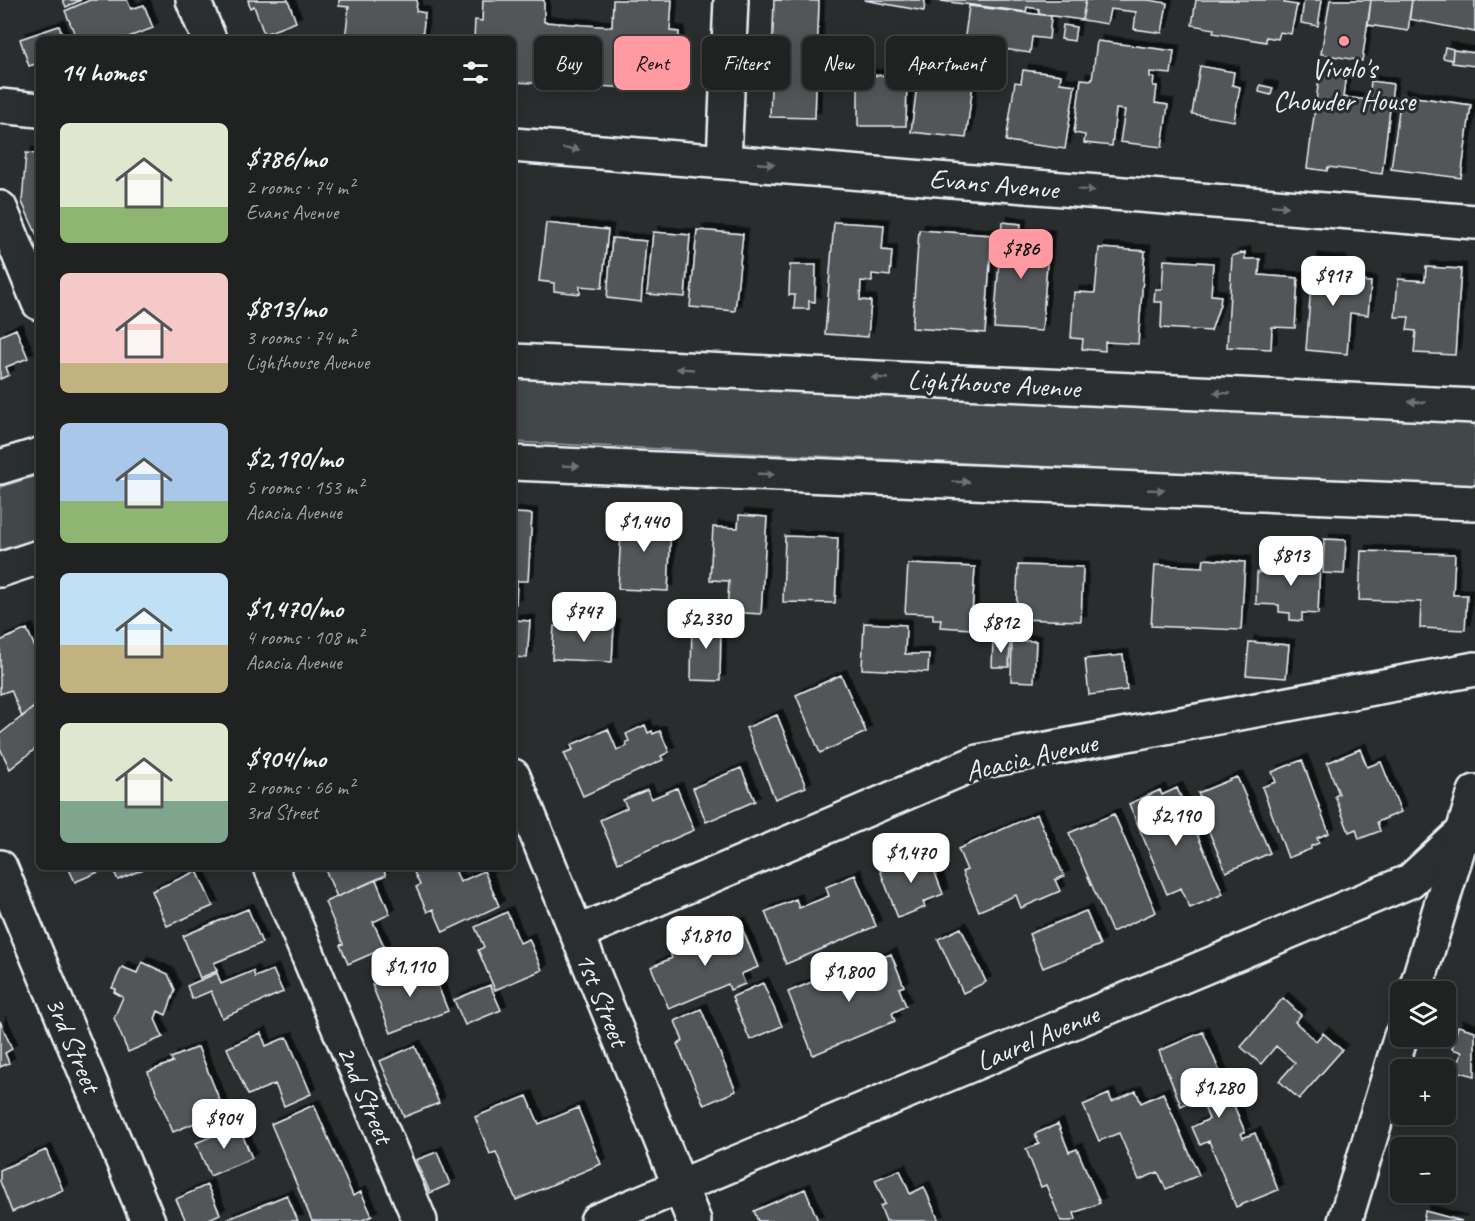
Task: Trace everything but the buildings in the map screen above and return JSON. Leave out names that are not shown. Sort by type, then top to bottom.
[{"type":"street","points":[[193,0],[208,36]]},
{"type":"street","points":[[724,161],[731,0]]},
{"type":"street","points":[[0,106],[36,110]]},
{"type":"street","name":"Evans Avenue","points":[[516,145],[1475,222]]},
{"type":"street","points":[[0,208],[36,296]]},
{"type":"street","name":"Lighthouse Avenue","points":[[516,362],[1475,406]]},
{"type":"street","points":[[0,467],[36,456]]},
{"type":"street","points":[[516,463],[1475,503]]},
{"type":"street","points":[[0,570],[36,558]]},
{"type":"street","name":"Acacia Avenue","points":[[577,933],[978,762],[1475,669]]},
{"type":"street","name":"1st Street","points":[[516,783],[694,1221]]},
{"type":"street","points":[[1419,981],[1469,834],[1475,792]]},
{"type":"street","name":"Laurel Avenue","points":[[597,1221],[1410,881],[1469,834]]},
{"type":"street","name":"3rd Street","points":[[0,867],[148,1221]]},
{"type":"street","name":"2nd Street","points":[[272,870],[420,1221]]},
{"type":"street","points":[[1341,1218],[1397,1047]]},
{"type":"shaded area","points":[[516,377],[1475,423],[1475,486],[1234,476],[516,442]]},
{"type":"shaded area","points":[[36,476],[36,539],[0,550],[0,487]]},
{"type":"place","name":"Vivolo's Chowder House","points":[[1344,41]]}]
